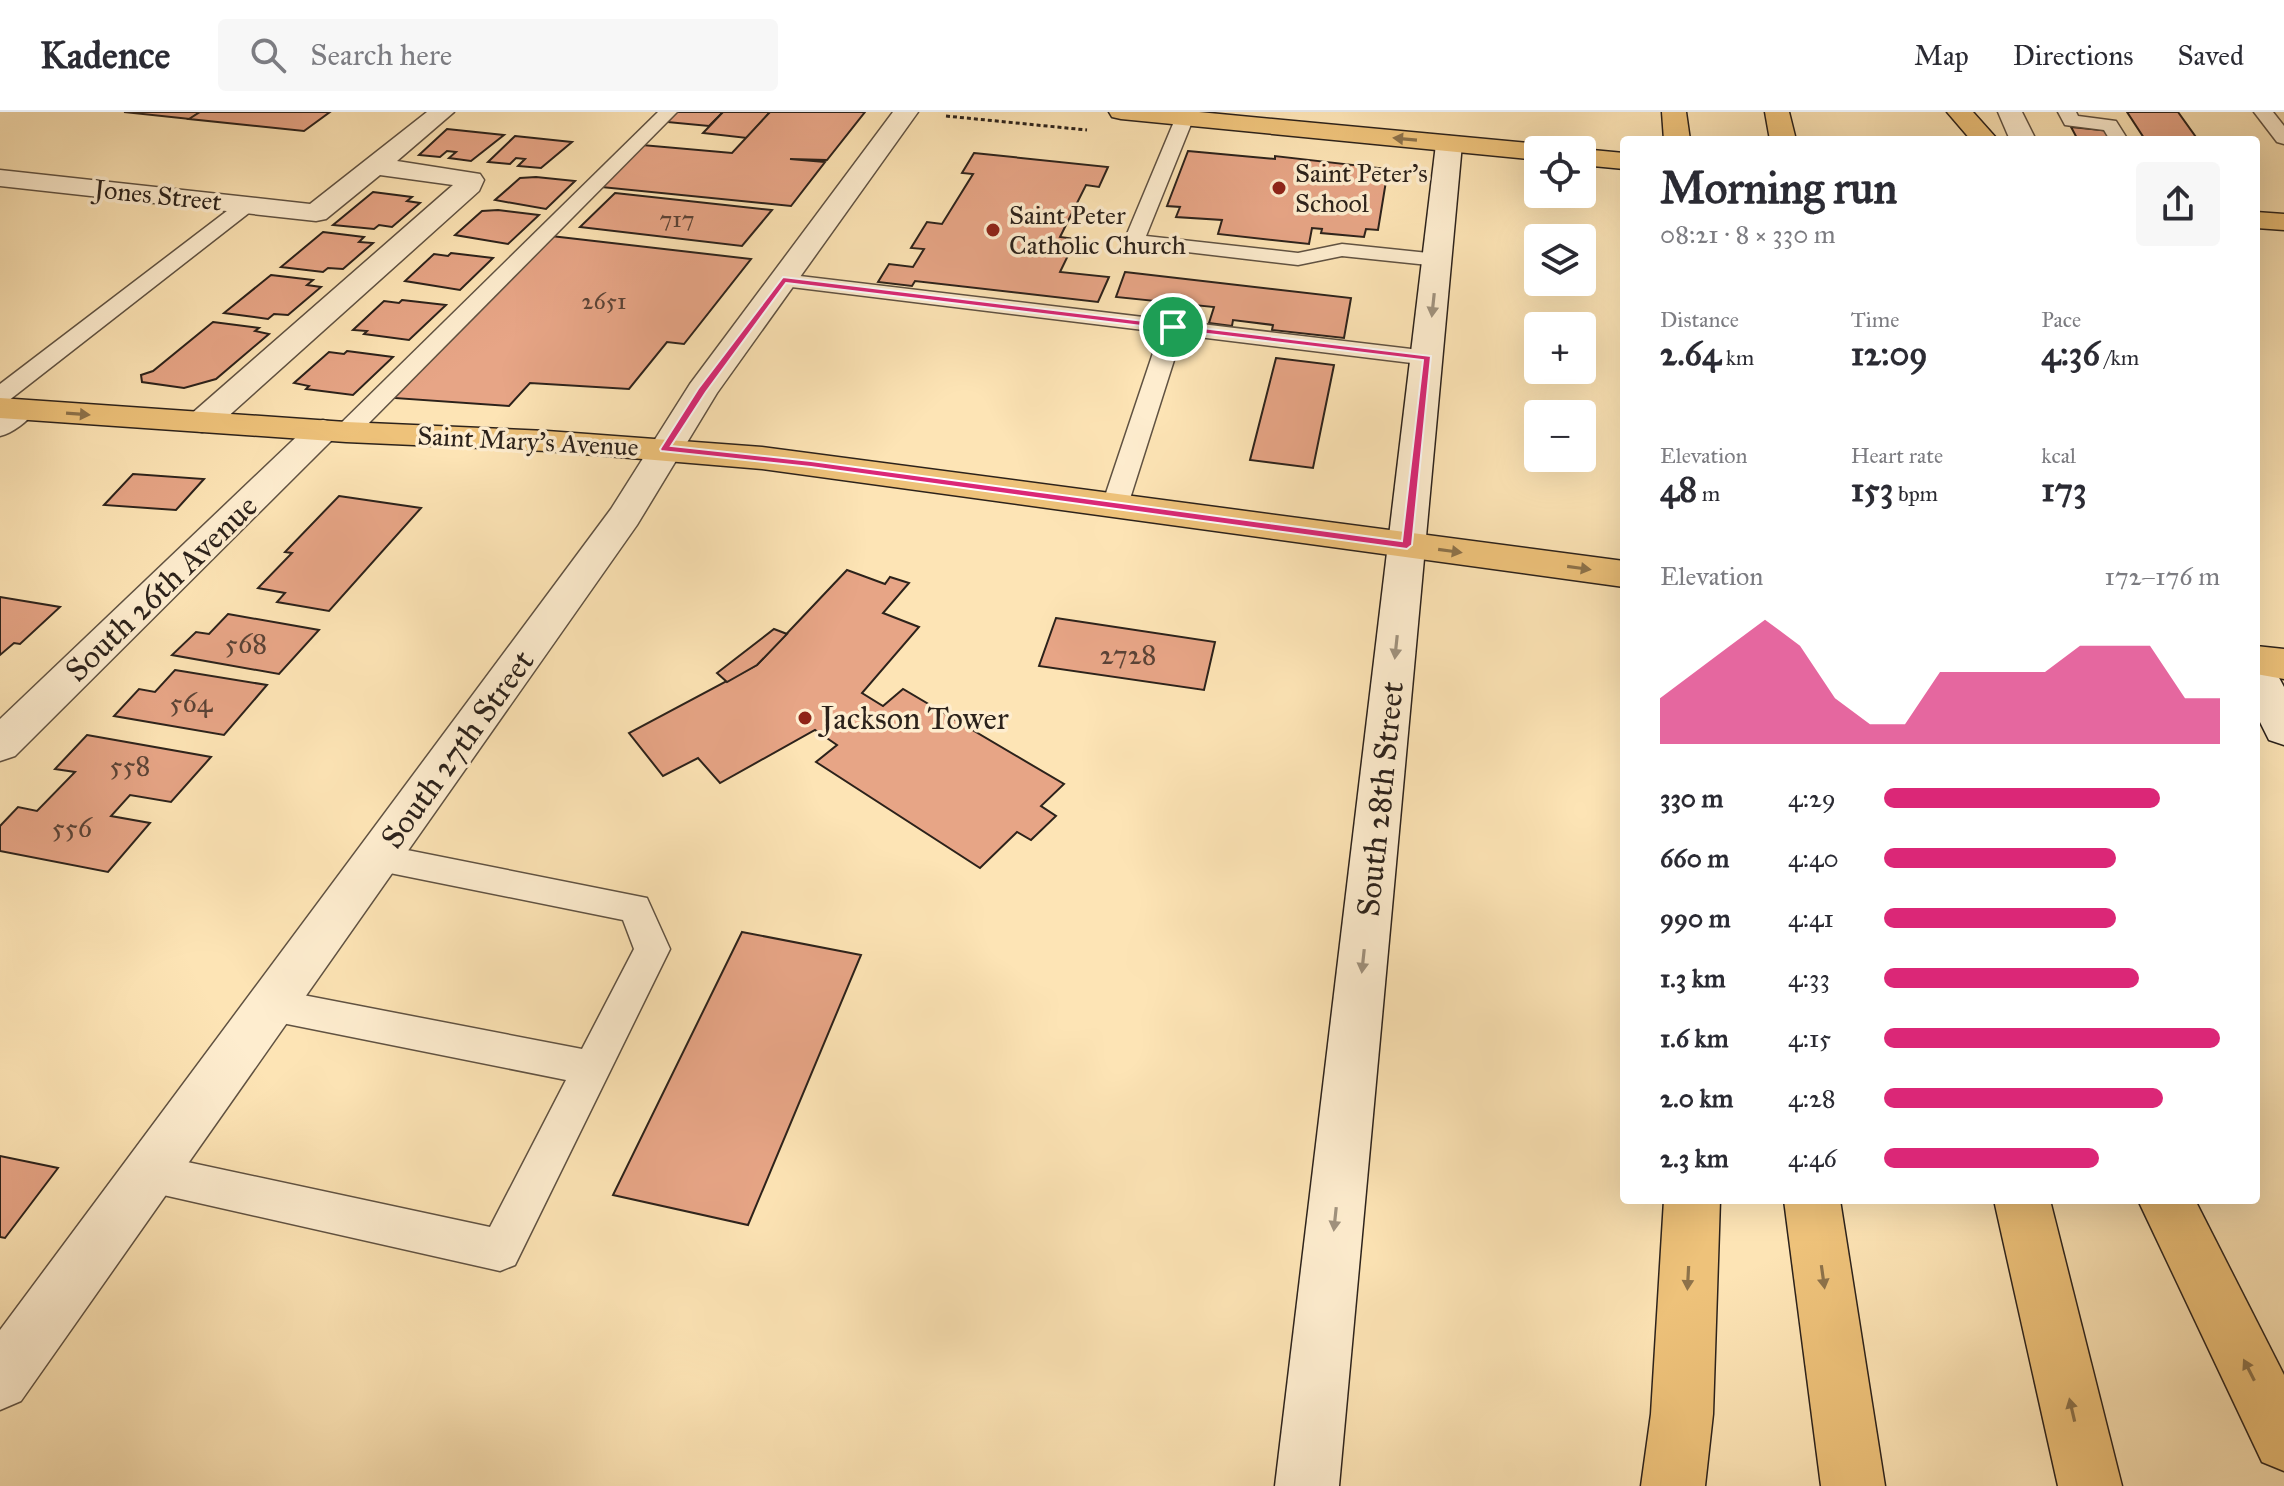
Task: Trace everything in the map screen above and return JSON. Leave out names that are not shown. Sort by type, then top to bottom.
[{"type":"main road","points":[[1121,112],[1450,133],[1524,149]]},
{"type":"main road","points":[[1674,112],[1677,136]]},
{"type":"main road","points":[[1777,112],[1782,136]]},
{"type":"main road","points":[[1959,112],[1981,136]]},
{"type":"main road","points":[[1596,158],[1620,161]]},
{"type":"main road","points":[[2260,220],[2284,222]]},
{"type":"main road","name":"Saint Mary's Avenue","points":[[6,411],[665,449],[762,458],[1620,573]]},
{"type":"main road","points":[[2260,661],[2284,664]]},
{"type":"main road","points":[[1673,1486],[1682,1414],[1692,1204]]},
{"type":"main road","points":[[1813,1204],[1853,1486]]},
{"type":"main road","points":[[2023,1204],[2090,1486]]},
{"type":"main road","points":[[2168,1204],[2284,1440]]},
{"type":"street","points":[[374,166],[442,112]]},
{"type":"street","name":"South 27th Street","points":[[0,1380],[624,517],[702,391],[906,112]]},
{"type":"street","points":[[2010,112],[2021,136]]},
{"type":"street","name":"South 28th Street","points":[[1307,1486],[1450,133]]},
{"type":"street","points":[[202,422],[471,180],[461,176],[374,166]]},
{"type":"street","name":"Jones Street","points":[[0,178],[316,213],[374,166]]},
{"type":"street","name":"South 26th Avenue","points":[[0,745],[335,431]]},
{"type":"street","points":[[2260,679],[2284,729]]},
{"type":"lane","points":[[335,431],[668,112]]},
{"type":"lane","points":[[1186,115],[1134,241],[1298,259],[1342,250],[1438,260]]},
{"type":"lane","points":[[2069,116],[2080,136]]},
{"type":"lane","points":[[2069,116],[2110,125],[2117,136]]},
{"type":"lane","points":[[2272,116],[2284,138]]},
{"type":"lane","points":[[6,411],[247,205]]},
{"type":"lane","points":[[783,280],[1428,358]]},
{"type":"lane","points":[[1115,505],[1173,327]]},
{"type":"lane","points":[[150,1173],[500,1250],[652,949],[635,908],[377,858]]},
{"type":"lane","points":[[272,1005],[592,1068]]},
{"type":"building","points":[[124,112],[200,112],[190,119]]},
{"type":"building","points":[[200,112],[330,112],[304,131],[189,119]]},
{"type":"building","points":[[677,112],[723,112],[709,126],[667,122]]},
{"type":"building","points":[[723,112],[770,112],[747,138],[703,133]]},
{"type":"building","points":[[770,112],[865,112],[827,160],[790,159],[825,162],[791,206],[601,187],[642,145],[732,153]]},
{"type":"building","points":[[2127,112],[2178,112],[2195,136],[2143,136]]},
{"type":"building","points":[[2071,127],[2111,131],[2114,136],[2076,136]]},
{"type":"building","points":[[447,129],[504,135],[471,161],[449,158],[456,152],[447,151],[440,157],[419,155]]},
{"type":"building","points":[[515,136],[572,142],[541,168],[518,166],[525,159],[516,158],[510,164],[488,162]]},
{"type":"building","name":"Saint Peter’s School","points":[[1188,151],[1275,159],[1275,156],[1388,169],[1378,230],[1366,229],[1364,237],[1321,233],[1322,229],[1312,228],[1309,244],[1218,234],[1222,220],[1176,217],[1180,207],[1167,206]]},
{"type":"building","name":"Saint Peter Catholic Church","points":[[974,153],[1108,167],[1099,187],[1086,185],[1060,237],[1076,239],[1060,272],[1109,277],[1098,302],[915,281],[912,286],[878,282],[889,264],[913,267],[924,249],[911,248],[927,222],[942,224],[973,174],[962,173]]},
{"type":"building","points":[[520,178],[575,181],[546,209],[495,200]]},
{"type":"building","points":[[373,192],[412,197],[407,201],[420,203],[392,227],[379,225],[374,229],[333,225]]},
{"type":"building","points":[[615,193],[772,210],[742,246],[580,227]]},
{"type":"building","points":[[482,211],[539,215],[508,244],[455,235]]},
{"type":"building","points":[[323,232],[364,237],[359,242],[373,243],[343,269],[328,268],[323,272],[281,267]]},
{"type":"building","points":[[551,236],[751,259],[684,344],[667,342],[629,389],[530,383],[509,406],[394,398]]},
{"type":"building","points":[[451,253],[493,258],[460,290],[405,281],[434,254],[448,256]]},
{"type":"building","points":[[1125,272],[1351,298],[1344,338],[1272,330],[1273,325],[1233,320],[1232,326],[1209,323],[1214,307],[1116,297]]},
{"type":"building","points":[[271,275],[313,280],[307,285],[321,287],[288,315],[274,314],[268,319],[224,313]]},
{"type":"building","points":[[402,300],[446,305],[409,340],[353,330],[384,301],[399,303]]},
{"type":"building","points":[[213,322],[259,328],[255,331],[269,334],[216,379],[184,388],[142,382],[141,375],[153,371]]},
{"type":"building","points":[[347,351],[393,357],[353,395],[306,389],[309,386],[294,383],[329,352],[344,354]]},
{"type":"building","points":[[1276,358],[1334,365],[1313,468],[1250,460]]},
{"type":"building","points":[[133,474],[204,479],[176,510],[104,505]]},
{"type":"building","points":[[339,496],[421,508],[329,611],[277,602],[285,593],[258,588],[292,553],[285,552]]},
{"type":"building","name":"Jackson Tower","points":[[847,570],[885,584],[890,577],[909,583],[883,613],[919,627],[862,693],[883,706],[903,689],[1064,784],[1041,806],[1056,816],[1031,840],[1017,832],[980,868],[816,762],[837,745],[815,730],[720,783],[698,758],[663,776],[629,733],[757,665]]},
{"type":"building","points":[[0,597],[60,607],[20,644],[14,643],[0,655]]},
{"type":"building","points":[[228,614],[319,630],[279,674],[172,655],[196,632],[209,634]]},
{"type":"building","points":[[1056,618],[1215,642],[1204,690],[1039,666]]},
{"type":"building","points":[[774,629],[787,634],[757,665],[727,682],[717,673]]},
{"type":"building","points":[[175,670],[267,685],[224,735],[114,716],[139,689],[155,692]]},
{"type":"building","points":[[87,735],[211,757],[171,802],[130,795],[111,816],[150,823],[108,872],[0,851],[0,826],[18,807],[37,811],[75,772],[55,769]]},
{"type":"building","points":[[742,932],[861,955],[748,1225],[613,1195]]},
{"type":"building","points":[[0,1156],[58,1168],[5,1238],[0,1237]]},
{"type":"place","name":"Saint Peter’s School","points":[[1279,188]]},
{"type":"place","name":"Saint Peter Catholic Church","points":[[993,230]]},
{"type":"place","name":"Jackson Tower","points":[[805,718]]},
{"type":"route","points":[[783,280],[1173,327],[1428,358],[1407,545],[811,464],[665,449],[702,391],[783,280]]}]
